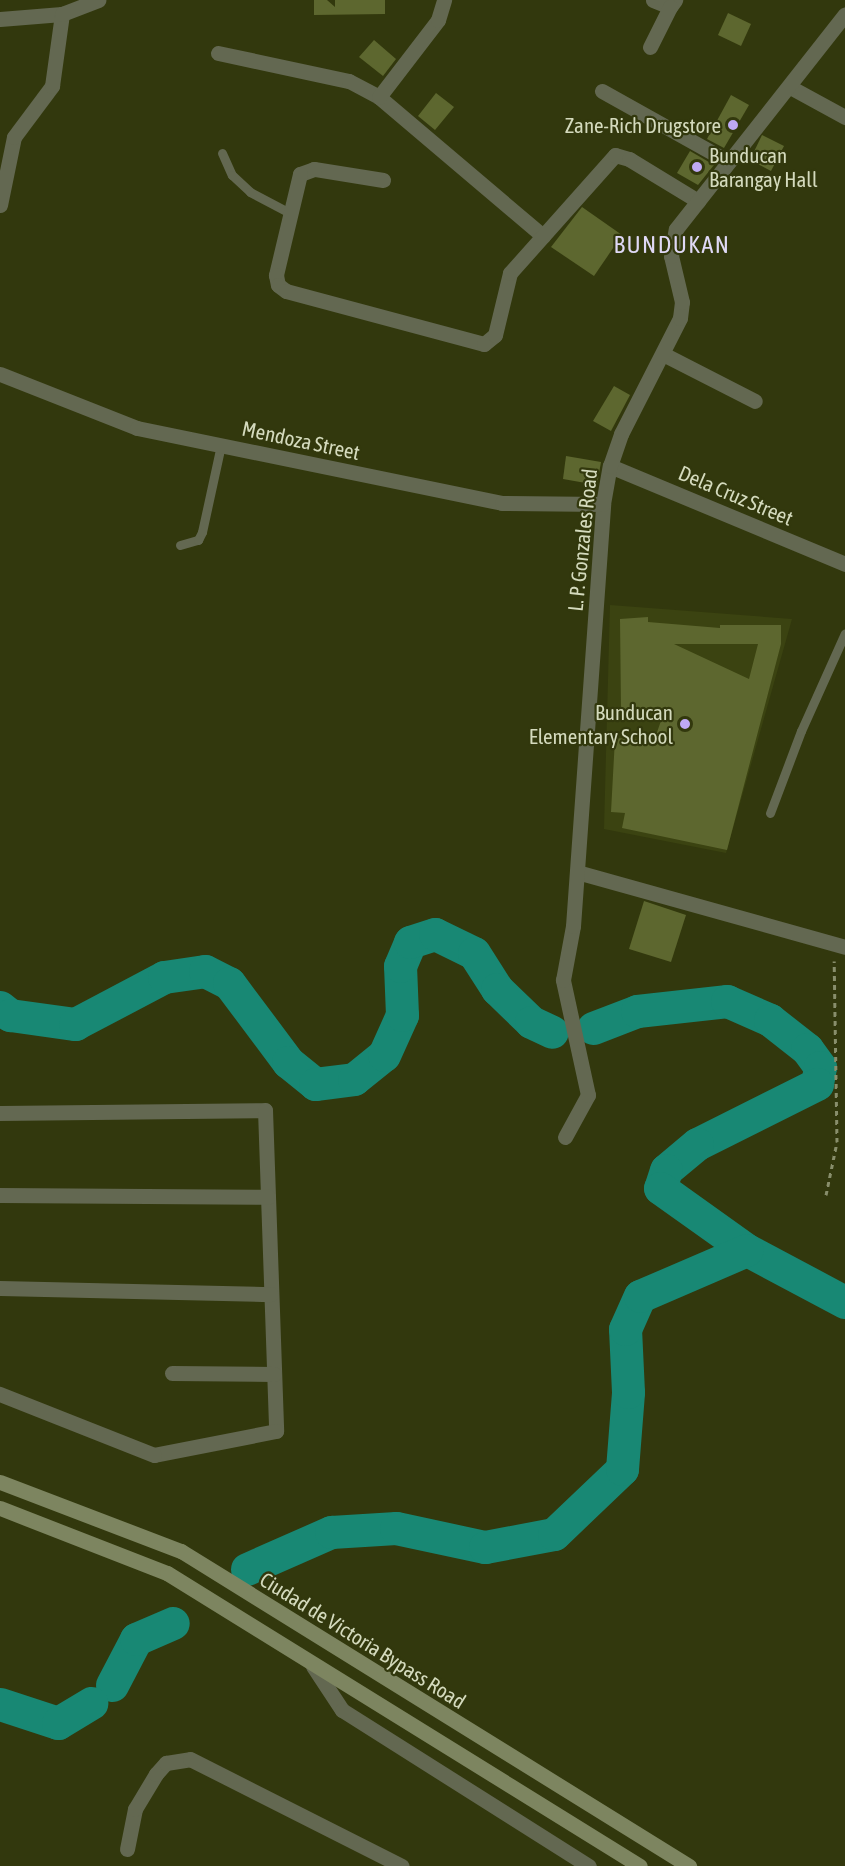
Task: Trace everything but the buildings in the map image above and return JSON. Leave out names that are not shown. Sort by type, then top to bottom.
[{"type":"main road","name":"Ciudad de Victoria Bypass Road","points":[[0,1482],[181,1551],[689,1866]]},
{"type":"main road","points":[[0,1508],[167,1573],[313,1666],[640,1866]]},
{"type":"main road","points":[[167,1573],[181,1551]]},
{"type":"main road","points":[[254,1628],[268,1606]]},
{"type":"street","points":[[0,19],[62,14],[98,0]]},
{"type":"street","points":[[379,97],[438,20],[444,0]]},
{"type":"street","points":[[650,47],[672,4],[653,0]]},
{"type":"street","points":[[0,205],[14,137],[52,86],[62,14]]},
{"type":"street","name":"L. P. Gonzales Road","points":[[565,1137],[588,1095],[563,980],[577,872],[603,504],[610,466],[621,434],[680,318],[682,302],[671,256],[676,229],[790,87],[845,14]]},
{"type":"street","points":[[218,53],[349,81],[379,97],[543,236]]},
{"type":"street","points":[[790,87],[845,117]]},
{"type":"street","points":[[602,91],[729,162]]},
{"type":"street","points":[[383,180],[309,169],[300,174],[276,275],[281,289],[478,344],[492,339],[510,273],[615,155],[629,159],[698,201]]},
{"type":"street","points":[[663,354],[755,402]]},
{"type":"street","name":"Mendoza Street","points":[[0,374],[137,428],[502,503],[603,504]]},
{"type":"street","name":"Dela Cruz Street","points":[[610,466],[845,564]]},
{"type":"street","points":[[577,872],[840,945]]},
{"type":"street","points":[[0,1113],[266,1110],[276,1431],[154,1455],[0,1394]]},
{"type":"street","points":[[0,1195],[268,1197]]},
{"type":"street","points":[[0,1288],[271,1294]]},
{"type":"street","points":[[172,1373],[274,1374]]},
{"type":"street","points":[[313,1666],[342,1710],[589,1866]]},
{"type":"street","points":[[127,1849],[135,1809],[156,1774],[166,1762],[190,1759],[402,1866]]},
{"type":"lane","points":[[222,153],[232,175],[250,192],[290,213]]},
{"type":"lane","points":[[180,545],[198,540],[202,532],[220,445]]},
{"type":"lane","points":[[770,813],[845,633]]},
{"type":"path","points":[[826,1195],[837,1142],[840,945]]},
{"type":"shaded area","name":"Bunducan Elementary School","points":[[610,605],[792,619],[726,853],[604,829]]},
{"type":"waterway","points":[[0,1007],[10,1015],[75,1024],[164,977],[205,971],[229,983],[288,1062],[315,1084],[354,1079],[384,1055],[402,1015],[400,966],[410,942],[435,934],[474,953],[497,989],[531,1022],[552,1032]]},
{"type":"waterway","points":[[593,1028],[637,1011],[727,1001],[770,1020],[807,1049],[820,1067],[817,1084],[697,1144],[666,1170],[660,1188],[747,1250],[845,1302]]},
{"type":"waterway","points":[[247,1569],[331,1532],[396,1528],[485,1547],[554,1534],[622,1469],[628,1392],[625,1329],[640,1296],[747,1250]]},
{"type":"waterway","points":[[112,1685],[136,1639],[173,1623]]},
{"type":"waterway","points":[[0,1704],[58,1723],[91,1703]]},
{"type":"place","name":"Zane-Rich Drugstore","points":[[733,125]]},
{"type":"place","name":"Bunducan Barangay Hall","points":[[697,167]]},
{"type":"place","name":"Bunducan Elementary School","points":[[685,724]]},
{"type":"district","name":"BUNDUKAN","points":[[672,245]]}]
